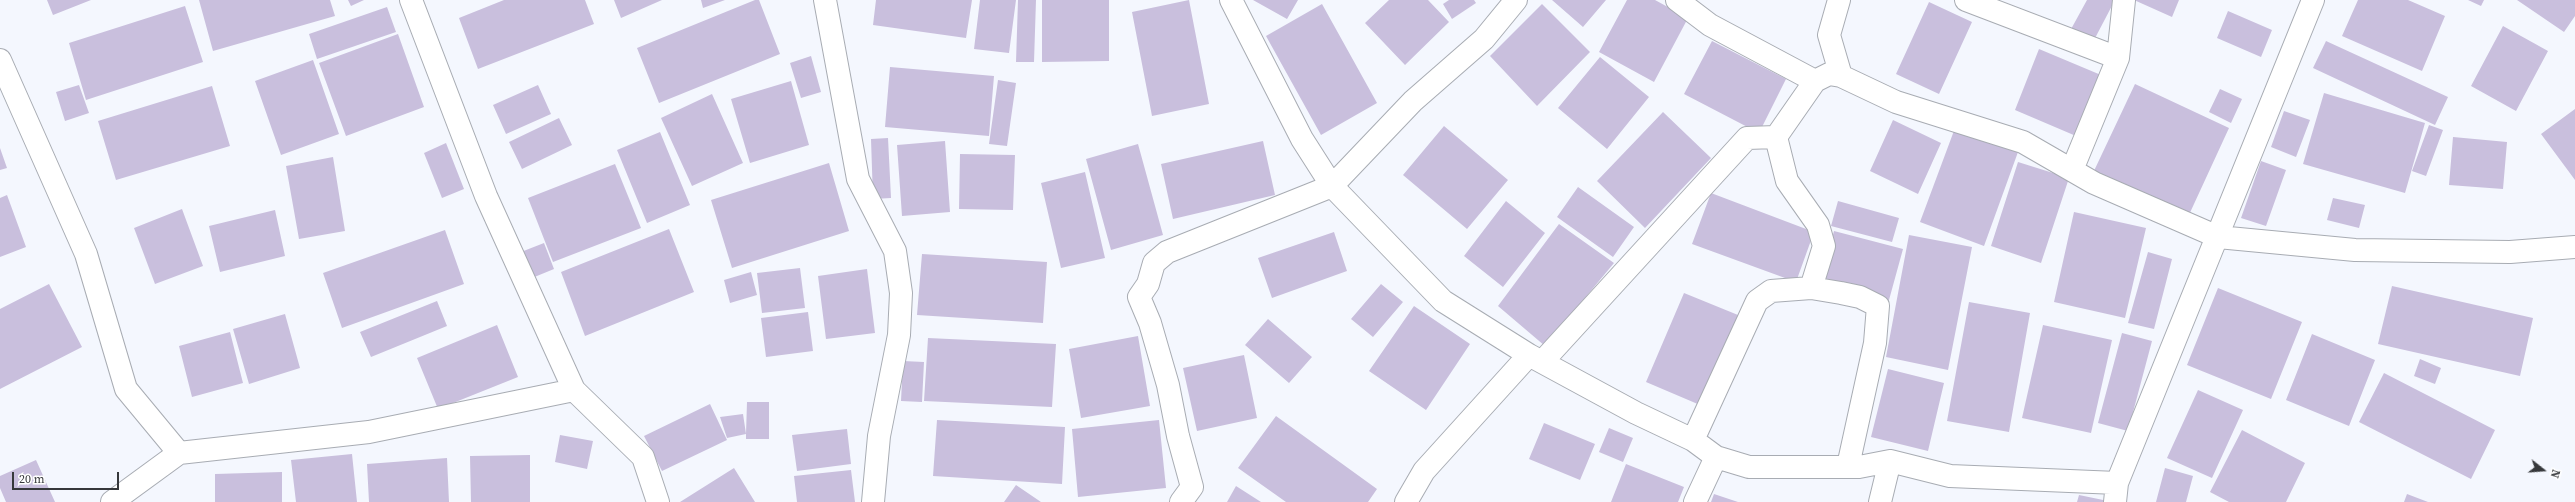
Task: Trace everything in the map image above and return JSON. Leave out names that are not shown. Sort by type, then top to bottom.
[{"type":"street","points":[[411,0],[486,196],[574,390],[643,457],[658,502]]},
{"type":"street","points":[[825,0],[858,179],[895,251],[901,292],[900,335],[879,436],[873,502]]},
{"type":"street","points":[[1231,0],[1302,139],[1332,186],[1443,301],[1536,358],[1636,413],[1693,440],[1716,457],[1750,467],[1859,467],[1890,461],[1950,476],[2116,492],[2313,0]]},
{"type":"street","points":[[1181,502],[1192,487],[1178,436],[1168,385],[1150,323],[1139,297],[1148,284],[1154,263],[1167,252],[1332,186],[1413,101],[1484,39],[1516,0]]},
{"type":"street","points":[[1677,0],[1710,25],[1815,81]]},
{"type":"street","points":[[1839,0],[1829,35],[1841,76]]},
{"type":"street","points":[[1966,0],[2118,58]]},
{"type":"street","points":[[2072,170],[2118,58],[2124,0]]},
{"type":"street","points":[[0,60],[86,254],[126,389],[179,453]]},
{"type":"street","points":[[1811,288],[1824,246],[1818,225],[1787,181],[1776,137],[1815,81],[1829,74],[1841,76],[1896,102],[2023,142],[2094,183],[2218,237],[2355,250],[2510,252],[2575,247]]},
{"type":"street","points":[[1406,502],[1424,471],[1536,358],[1747,138],[1767,135],[1776,137]]},
{"type":"street","points":[[1693,440],[1757,301],[1771,291],[1811,288],[1860,297],[1878,306],[1875,343],[1848,466]]},
{"type":"street","points":[[112,502],[179,453],[369,432],[574,390]]},
{"type":"street","points":[[1695,502],[1716,457]]},
{"type":"street","points":[[1880,502],[1890,461]]},
{"type":"building","points":[[47,0],[91,0],[53,15]]},
{"type":"building","points":[[199,0],[330,0],[335,16],[213,51]]},
{"type":"building","points":[[348,0],[364,0],[351,6]]},
{"type":"building","points":[[504,0],[585,0],[594,24],[478,69],[459,18]]},
{"type":"building","points":[[614,0],[662,0],[621,18]]},
{"type":"building","points":[[701,0],[725,0],[703,8]]},
{"type":"building","points":[[755,0],[759,0],[780,54],[659,103],[637,48]]},
{"type":"building","points":[[876,0],[972,0],[966,38],[873,25]]},
{"type":"building","points":[[980,0],[1016,0],[1009,53],[974,49]]},
{"type":"building","points":[[1018,0],[1036,0],[1034,62],[1016,62]]},
{"type":"building","points":[[1042,0],[1109,0],[1109,61],[1042,62]]},
{"type":"building","points":[[1189,0],[1209,104],[1152,116],[1132,12]]},
{"type":"building","points":[[1253,0],[1298,0],[1287,19]]},
{"type":"building","points":[[1389,0],[1428,0],[1449,22],[1405,65],[1365,23]]},
{"type":"building","points":[[1449,0],[1474,0],[1476,3],[1452,19],[1443,4]]},
{"type":"building","points":[[1552,0],[1606,0],[1583,27]]},
{"type":"building","points":[[1627,0],[1655,0],[1688,18],[1654,82],[1599,52]]},
{"type":"building","points":[[2087,0],[2115,0],[2093,42],[2070,31]]},
{"type":"building","points":[[2134,0],[2179,0],[2172,17]]},
{"type":"building","points":[[2358,0],[2408,0],[2445,16],[2422,71],[2342,36]]},
{"type":"building","points":[[2468,0],[2484,0],[2481,6]]},
{"type":"building","points":[[2517,0],[2575,0],[2575,16],[2564,32]]},
{"type":"building","points":[[1929,2],[1972,22],[1939,94],[1896,74]]},
{"type":"building","points":[[1322,4],[1377,103],[1321,135],[1266,36]]},
{"type":"building","points":[[1542,4],[1590,52],[1537,106],[1490,56]]},
{"type":"building","points":[[185,6],[203,62],[86,100],[69,43]]},
{"type":"building","points":[[387,7],[396,32],[317,59],[309,34]]},
{"type":"building","points":[[2228,11],[2272,30],[2261,57],[2217,38]]},
{"type":"building","points":[[2503,26],[2548,51],[2516,111],[2471,86]]},
{"type":"building","points":[[398,34],[424,107],[346,136],[319,63]]},
{"type":"building","points":[[1712,41],[1786,79],[1759,133],[1684,94]]},
{"type":"building","points":[[2326,41],[2448,97],[2435,125],[2313,68]]},
{"type":"building","points":[[2039,49],[2101,75],[2076,136],[2015,110]]},
{"type":"building","points":[[811,56],[821,92],[801,98],[790,63]]},
{"type":"building","points":[[1600,57],[1649,97],[1607,149],[1558,108]]},
{"type":"building","points":[[313,60],[339,134],[281,155],[255,81]]},
{"type":"building","points":[[890,67],[994,76],[989,136],[885,127]]},
{"type":"building","points":[[998,80],[1016,83],[1007,146],[989,144]]},
{"type":"building","points":[[791,81],[809,145],[750,163],[731,99]]},
{"type":"building","points":[[2135,84],[2229,128],[2188,217],[2093,173]]},
{"type":"building","points":[[79,85],[89,113],[65,121],[56,92]]},
{"type":"building","points":[[538,85],[551,114],[506,134],[493,105]]},
{"type":"building","points":[[212,86],[230,146],[116,180],[98,121]]},
{"type":"building","points":[[2220,89],[2242,99],[2231,123],[2209,112]]},
{"type":"building","points":[[2324,93],[2425,123],[2405,193],[2303,164]]},
{"type":"building","points":[[712,94],[743,163],[692,186],[661,118]]},
{"type":"building","points":[[2575,109],[2575,180],[2541,134]]},
{"type":"building","points":[[2284,111],[2310,120],[2296,157],[2271,147]]},
{"type":"building","points":[[1663,112],[1711,158],[1645,228],[1597,181]]},
{"type":"building","points":[[559,118],[572,145],[522,169],[509,142]]},
{"type":"building","points":[[1893,120],[1941,143],[1918,194],[1870,171]]},
{"type":"building","points":[[2429,125],[2443,130],[2426,176],[2412,171]]},
{"type":"building","points":[[1444,126],[1508,180],[1467,229],[1403,175]]},
{"type":"building","points":[[1955,128],[2018,152],[1984,246],[1920,222]]},
{"type":"building","points":[[660,132],[690,205],[647,223],[617,150]]},
{"type":"building","points":[[2453,137],[2507,142],[2503,189],[2449,185]]},
{"type":"building","points":[[888,138],[891,198],[873,199],[871,139]]},
{"type":"building","points":[[945,141],[950,212],[902,216],[897,145]]},
{"type":"building","points":[[1263,141],[1275,195],[1173,219],[1161,164]]},
{"type":"building","points":[[446,143],[464,189],[442,198],[424,153]]},
{"type":"building","points":[[1138,144],[1163,235],[1111,250],[1086,159]]},
{"type":"building","points":[[0,148],[7,168],[0,170]]},
{"type":"building","points":[[960,154],[1015,155],[1013,210],[959,209]]},
{"type":"building","points":[[333,157],[345,231],[299,239],[286,166]]},
{"type":"building","points":[[2261,161],[2286,170],[2266,226],[2241,218]]},
{"type":"building","points":[[2018,162],[2069,178],[2041,263],[1991,246]]},
{"type":"building","points":[[829,163],[849,231],[732,268],[711,200]]},
{"type":"building","points":[[615,164],[641,228],[553,262],[528,198]]},
{"type":"building","points":[[1085,172],[1105,258],[1061,268],[1041,183]]},
{"type":"building","points":[[1578,187],[1634,227],[1613,257],[1557,217]]},
{"type":"building","points":[[1711,193],[1814,232],[1796,282],[1692,244]]},
{"type":"building","points":[[7,195],[26,247],[0,257],[0,198]]},
{"type":"building","points":[[2333,198],[2365,205],[2359,228],[2327,220]]},
{"type":"building","points":[[1506,201],[1545,233],[1503,287],[1464,256]]},
{"type":"building","points":[[1838,201],[1899,218],[1892,242],[1831,226]]},
{"type":"building","points":[[182,209],[203,266],[155,284],[134,228]]},
{"type":"building","points":[[275,210],[285,256],[220,272],[209,226]]},
{"type":"building","points":[[2074,212],[2146,228],[2125,318],[2054,302]]},
{"type":"building","points":[[1559,224],[1614,263],[1545,346],[1498,306]]},
{"type":"building","points":[[669,229],[694,292],[585,336],[561,272]]},
{"type":"building","points":[[445,230],[464,284],[342,328],[323,273]]},
{"type":"building","points":[[1834,231],[1903,249],[1889,300],[1820,282]]},
{"type":"building","points":[[1334,232],[1347,271],[1272,298],[1258,258]]},
{"type":"building","points":[[1909,235],[1972,247],[1948,370],[1886,357]]},
{"type":"building","points":[[544,243],[554,269],[532,278],[521,252]]},
{"type":"building","points":[[2148,252],[2172,259],[2154,329],[2128,323]]},
{"type":"building","points":[[922,254],[1047,262],[1043,323],[917,315]]},
{"type":"building","points":[[800,268],[805,308],[762,313],[757,273]]},
{"type":"building","points":[[867,269],[875,333],[826,339],[818,276]]},
{"type":"building","points":[[751,272],[757,295],[730,303],[724,280]]},
{"type":"building","points":[[49,284],[82,347],[0,389],[0,309]]},
{"type":"building","points":[[1381,284],[1403,302],[1373,337],[1351,319]]},
{"type":"building","points":[[2392,286],[2533,318],[2520,376],[2378,344]]},
{"type":"building","points":[[2218,288],[2302,322],[2271,399],[2187,365]]},
{"type":"building","points":[[1684,293],[1738,315],[1700,405],[1646,382]]},
{"type":"building","points":[[437,301],[447,326],[371,357],[360,332]]},
{"type":"building","points":[[1969,302],[2030,313],[2009,432],[1947,421]]},
{"type":"building","points":[[1414,306],[1470,344],[1426,410],[1369,371]]},
{"type":"building","points":[[808,312],[813,351],[766,357],[761,318]]},
{"type":"building","points":[[285,314],[300,368],[249,384],[233,329]]},
{"type":"building","points":[[1268,319],[1312,357],[1289,383],[1245,345]]},
{"type":"building","points":[[497,325],[518,377],[438,409],[417,358]]},
{"type":"building","points":[[2043,325],[2112,340],[2091,433],[2022,418]]},
{"type":"building","points":[[230,332],[243,383],[192,397],[179,346]]},
{"type":"building","points":[[2122,333],[2152,341],[2128,431],[2098,423]]},
{"type":"building","points":[[2312,334],[2375,360],[2349,426],[2286,400]]},
{"type":"building","points":[[1138,336],[1150,406],[1081,418],[1069,349]]},
{"type":"building","points":[[928,338],[1056,344],[1052,407],[924,401]]},
{"type":"building","points":[[1244,355],[1257,418],[1197,431],[1183,368]]},
{"type":"building","points":[[2420,359],[2441,368],[2435,384],[2414,376]]},
{"type":"building","points":[[903,361],[924,362],[922,402],[901,401]]},
{"type":"building","points":[[1888,369],[1944,383],[1928,451],[1871,437]]},
{"type":"building","points":[[2384,373],[2495,430],[2471,479],[2359,422]]},
{"type":"building","points":[[2198,390],[2243,410],[2212,478],[2167,458]]},
{"type":"building","points":[[747,402],[769,402],[769,439],[746,439]]},
{"type":"building","points":[[710,404],[727,440],[662,471],[644,436]]},
{"type":"building","points":[[743,414],[746,434],[727,438],[720,417]]},
{"type":"building","points":[[1276,416],[1377,489],[1368,502],[1286,502],[1238,468]]},
{"type":"building","points":[[937,420],[1065,427],[1062,484],[933,476]]},
{"type":"building","points":[[1159,420],[1166,488],[1078,497],[1072,429]]},
{"type":"building","points":[[1544,423],[1595,444],[1580,480],[1529,459]]},
{"type":"building","points":[[1609,428],[1633,438],[1623,462],[1599,452]]},
{"type":"building","points":[[847,429],[851,464],[797,471],[792,435]]},
{"type":"building","points":[[2242,430],[2305,463],[2286,502],[2229,502],[2210,492]]},
{"type":"building","points":[[560,435],[593,441],[587,469],[555,462]]},
{"type":"building","points":[[352,454],[357,502],[296,502],[291,460]]},
{"type":"building","points":[[530,455],[530,502],[471,502],[470,456]]},
{"type":"building","points":[[447,458],[449,502],[369,502],[367,464]]},
{"type":"building","points":[[36,460],[55,502],[6,502],[0,488],[0,476]]},
{"type":"building","points":[[1626,464],[1684,487],[1678,502],[1611,502]]},
{"type":"building","points":[[734,468],[755,502],[680,502]]},
{"type":"building","points":[[2165,468],[2193,476],[2186,502],[2156,502]]},
{"type":"building","points":[[851,470],[855,502],[797,502],[794,476]]},
{"type":"building","points":[[282,472],[282,502],[215,502],[215,474]]},
{"type":"building","points":[[1016,485],[1041,502],[1004,502]]},
{"type":"building","points":[[1236,486],[1261,502],[1227,502]]},
{"type":"building","points":[[1714,494],[1738,502],[1711,502]]},
{"type":"building","points":[[2407,494],[2428,502],[2404,502]]},
{"type":"building","points":[[2079,495],[2108,501],[2108,502],[2077,502]]}]
